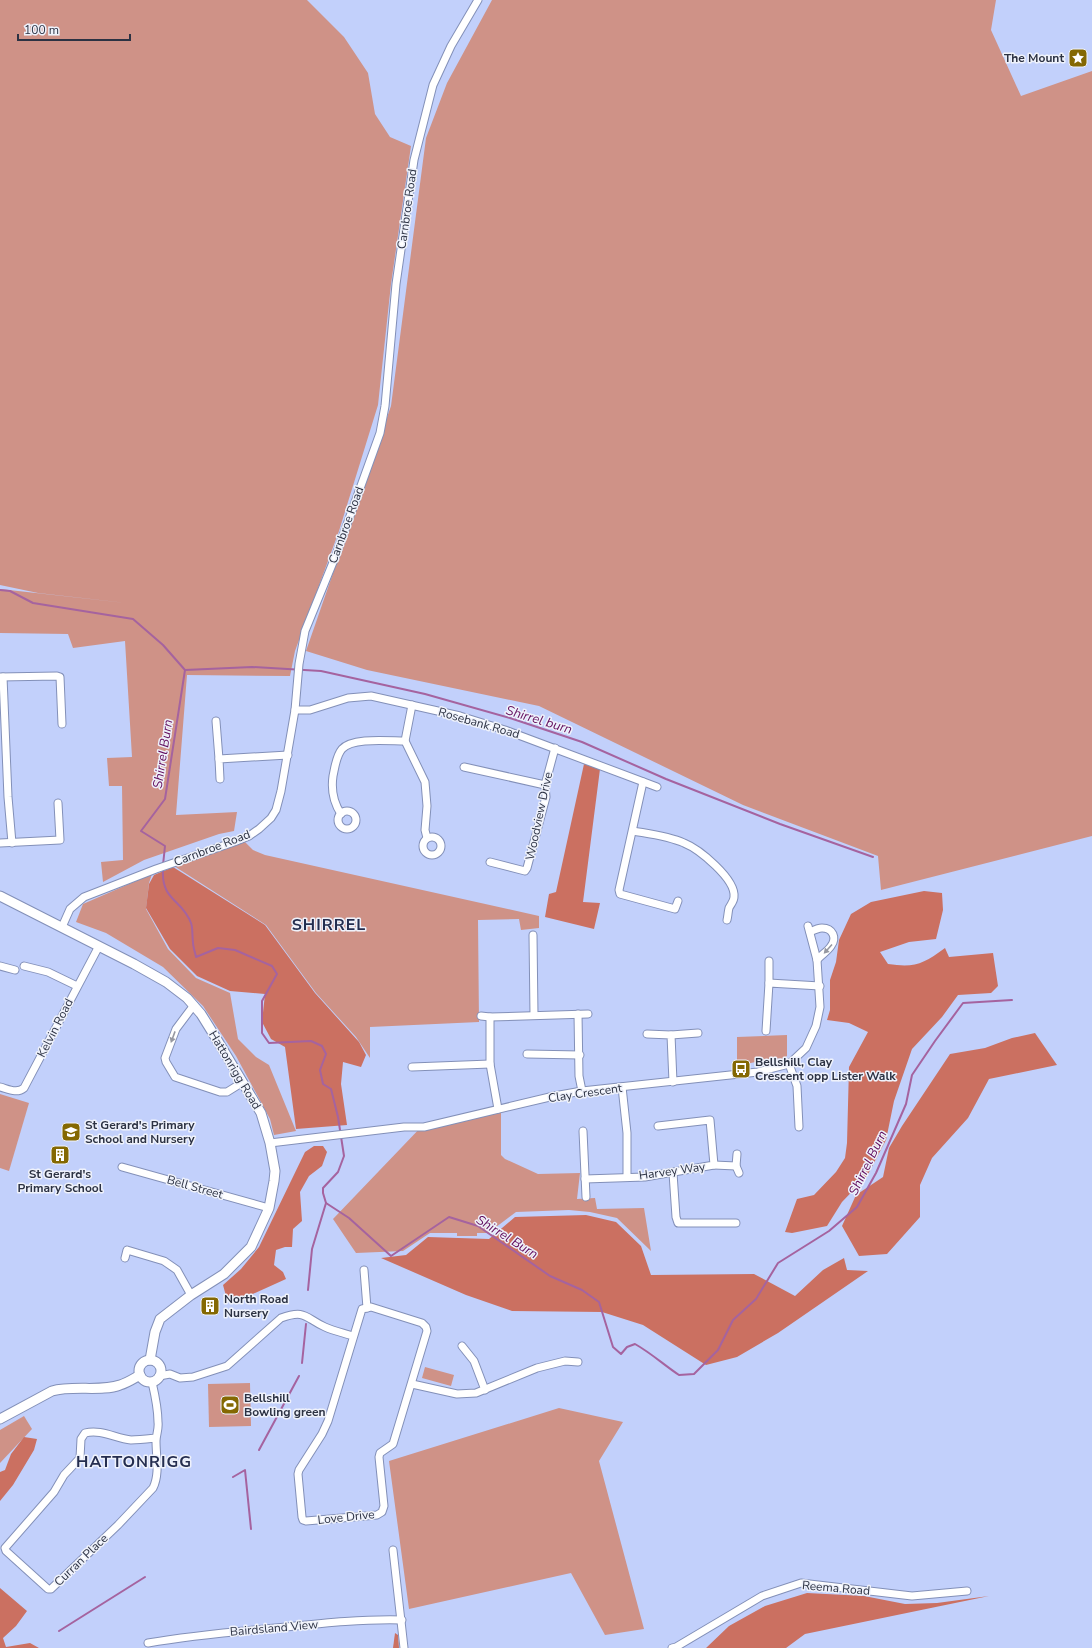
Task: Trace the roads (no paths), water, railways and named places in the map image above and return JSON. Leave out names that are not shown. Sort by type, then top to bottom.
[{"type":"street","name":"Carnbroe Road","points":[[62,927],[70,909],[84,897],[156,869],[249,836],[271,818],[277,805],[288,755],[298,691],[299,664],[305,631],[336,555],[380,433],[385,406],[396,284],[414,160],[431,93],[451,46],[478,0]]},
{"type":"street","points":[[12,843],[4,779],[2,677],[60,677],[62,724]]},
{"type":"street","name":"Rosebank Road","points":[[295,710],[310,710],[348,698],[364,695],[412,705],[460,716],[554,748],[657,787]]},
{"type":"street","points":[[412,705],[405,741],[425,782],[427,806],[425,830],[427,838]]},
{"type":"street","points":[[216,721],[220,779]]},
{"type":"street","points":[[341,814],[334,802],[332,789],[336,763],[341,751],[350,744],[361,741],[405,741]]},
{"type":"street","name":"Woodview Drive","points":[[490,862],[525,871],[546,797],[545,785],[554,748]]},
{"type":"street","points":[[219,759],[288,755]]},
{"type":"street","points":[[464,766],[545,785]]},
{"type":"street","points":[[643,782],[619,887],[620,894],[675,909],[678,901]]},
{"type":"street","points":[[0,843],[60,840],[58,803]]},
{"type":"street","points":[[633,831],[666,838],[689,845],[720,870],[734,889],[734,897],[729,909],[727,920]]},
{"type":"street","name":"Hattonrigg Road","points":[[0,896],[166,982],[187,998],[194,1005],[219,1043],[261,1113],[270,1143],[275,1171],[274,1186],[268,1208],[251,1247],[224,1274],[190,1295],[160,1319],[155,1332],[150,1360]]},
{"type":"street","name":"Clay Crescent","points":[[270,1143],[404,1127],[424,1127],[582,1091],[758,1072],[789,1064],[806,1048],[816,1026],[820,1007],[820,986],[817,960],[809,929],[828,929],[833,934],[834,941],[817,960]]},
{"type":"street","points":[[533,935],[534,1015]]},
{"type":"street","name":"Kelvin Road","points":[[0,1087],[15,1091],[20,1091],[24,1088],[99,946]]},
{"type":"street","points":[[766,1030],[769,961]]},
{"type":"street","points":[[0,966],[15,970]]},
{"type":"street","points":[[24,966],[48,972],[77,986]]},
{"type":"street","points":[[768,983],[820,986]]},
{"type":"street","points":[[194,1005],[176,1029],[165,1058],[168,1067],[175,1077],[220,1092],[227,1092],[243,1082]]},
{"type":"street","points":[[578,1014],[580,1076],[582,1091]]},
{"type":"street","points":[[481,1016],[588,1014]]},
{"type":"street","points":[[490,1017],[490,1064],[498,1109]]},
{"type":"street","points":[[647,1034],[671,1035],[698,1033]]},
{"type":"street","points":[[671,1035],[673,1082]]},
{"type":"street","points":[[527,1054],[580,1055]]},
{"type":"street","points":[[412,1067],[490,1064]]},
{"type":"street","points":[[789,1064],[797,1086],[799,1127]]},
{"type":"street","name":"Harvey Way","points":[[622,1087],[626,1133],[627,1177]]},
{"type":"street","name":"Harvey Way","points":[[585,1179],[645,1177],[714,1165],[710,1120],[658,1126]]},
{"type":"street","points":[[584,1131],[586,1197]]},
{"type":"street","points":[[737,1154],[736,1166],[739,1173]]},
{"type":"street","points":[[714,1165],[736,1166]]},
{"type":"street","name":"Bell Street","points":[[122,1167],[268,1208]]},
{"type":"street","points":[[673,1173],[676,1217],[678,1223],[736,1223]]},
{"type":"street","points":[[125,1258],[127,1250],[164,1261],[177,1270],[190,1295]]},
{"type":"street","points":[[364,1270],[367,1308]]},
{"type":"street","name":"Love Drive","points":[[367,1308],[422,1323],[426,1326],[427,1331],[393,1444],[380,1453],[379,1457],[384,1506],[382,1512],[377,1515],[306,1521],[303,1520],[302,1517],[298,1474],[299,1470],[322,1434],[328,1421],[362,1309],[367,1308]]},
{"type":"street","points":[[155,1379],[160,1372],[158,1364],[150,1360],[143,1362],[139,1369],[140,1375],[146,1381],[155,1379],[170,1374],[180,1378],[193,1377],[227,1366],[282,1318],[292,1314],[303,1314],[325,1327],[353,1336]]},
{"type":"street","points":[[462,1346],[474,1361],[485,1390]]},
{"type":"street","points":[[412,1384],[457,1394],[476,1393],[537,1368],[565,1361],[578,1362]]},
{"type":"street","points":[[0,1419],[52,1391],[71,1388],[114,1387],[140,1375]]},
{"type":"street","name":"Curran Place","points":[[155,1379],[158,1423],[156,1438],[157,1474],[156,1482],[153,1488],[118,1526],[52,1589],[48,1589],[6,1551],[5,1548],[54,1492],[64,1475],[80,1458],[82,1439],[85,1433],[106,1433],[132,1440],[156,1438]]},
{"type":"street","points":[[394,1550],[404,1648]]},
{"type":"street","name":"Reema Road","points":[[672,1648],[762,1596],[802,1583],[912,1596],[967,1591]]},
{"type":"street","name":"Bairdsland View","points":[[148,1643],[185,1636],[369,1619],[402,1620]]},
{"type":"waterway","name":"Shirrel burn","points":[[0,590],[10,591],[33,603],[133,619],[163,645],[185,670],[165,799],[141,831],[165,846],[163,865]]},
{"type":"waterway","name":"Shirrel burn","points":[[185,670],[252,667],[321,671],[425,694],[510,718],[582,742],[666,779],[780,824],[873,857]]},
{"type":"waterway","name":"Shirrel Burn","points":[[163,869],[165,888],[183,909],[191,923],[193,946],[196,957],[218,948],[235,950],[272,966],[277,974],[262,1001],[262,1033],[269,1043],[311,1041],[322,1046],[326,1054],[320,1070],[323,1084],[331,1089],[338,1117],[344,1156],[338,1172],[323,1188],[326,1203],[349,1218],[391,1256],[449,1217],[478,1226],[550,1276],[582,1290],[599,1302],[613,1347],[621,1354],[627,1347],[635,1344],[679,1375],[694,1374],[718,1350],[733,1320],[756,1299],[778,1263],[829,1231],[857,1207],[876,1173],[906,1104],[912,1075],[963,1003],[1012,1000]]},
{"type":"waterway","points":[[308,1290],[312,1249],[326,1203]]},
{"type":"waterway","points":[[302,1363],[306,1324]]},
{"type":"waterway","points":[[259,1450],[299,1376]]},
{"type":"waterway","points":[[233,1477],[245,1470],[251,1529]]},
{"type":"waterway","points":[[59,1631],[145,1577]]},
{"type":"place","name":"The Mount","points":[[1078,58]]},
{"type":"place","name":"Bellshill, Clay Crescent opp Lister Walk","points":[[741,1069]]},
{"type":"place","name":"St Gerard's Primary School and Nursery","points":[[71,1132]]},
{"type":"place","name":"St Gerard's Primary School","points":[[60,1155]]},
{"type":"place","name":"North Road Nursery","points":[[210,1306]]},
{"type":"place","name":"Bellshill Bowling green","points":[[230,1405]]},
{"type":"district","name":"SHIRREL","points":[[329,925]]},
{"type":"district","name":"HATTONRIGG","points":[[134,1462]]}]
